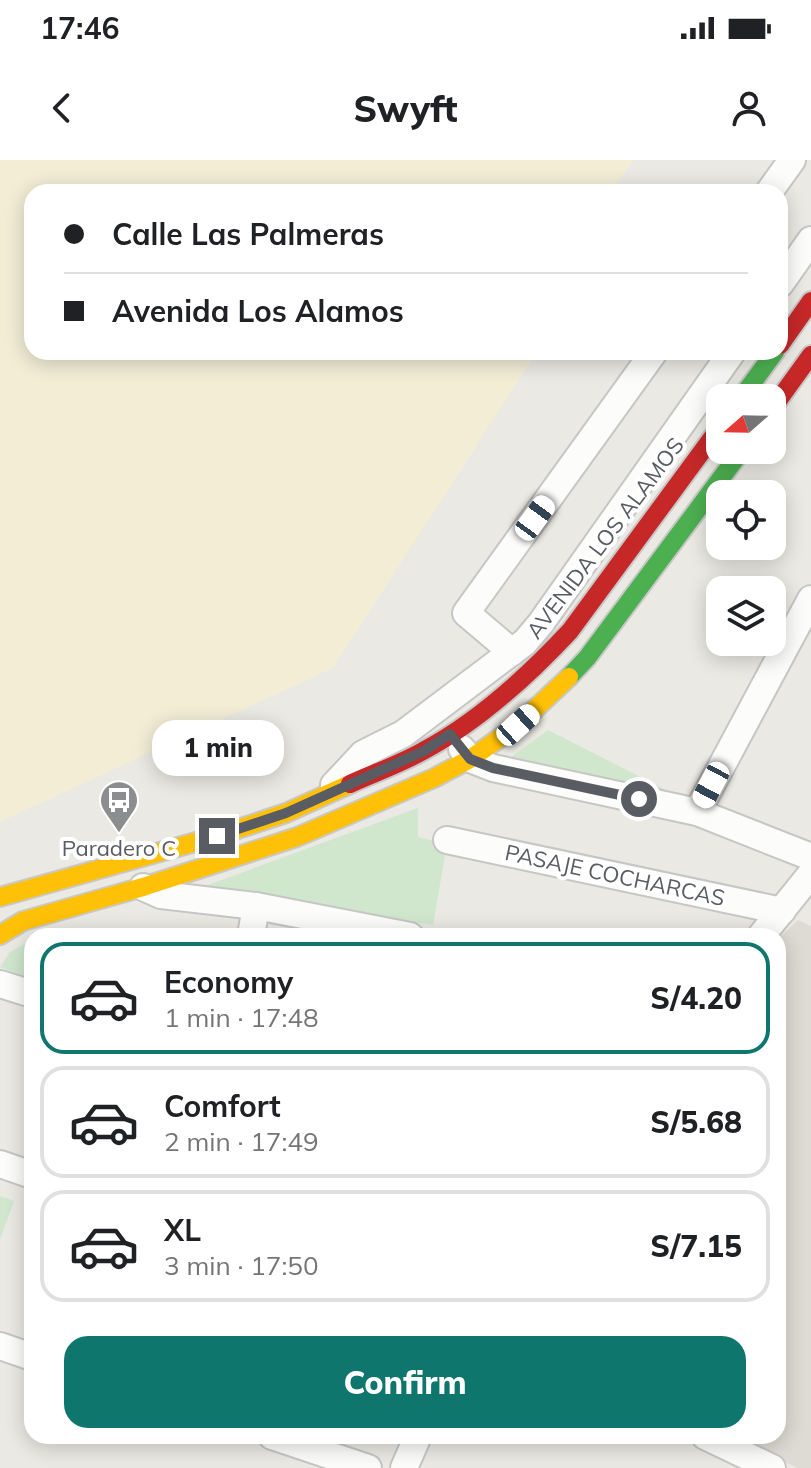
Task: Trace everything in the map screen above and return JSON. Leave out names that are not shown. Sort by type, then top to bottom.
[{"type":"main road","points":[[788,334],[811,301]]},
{"type":"main road","points":[[752,384],[771,360]]},
{"type":"main road","points":[[786,392],[809,364]]},
{"type":"main road","name":"AVENIDA LOS ALAMOS","points":[[0,897],[217,836],[286,813],[424,751],[478,715],[545,658],[570,631],[706,446]]},
{"type":"main road","points":[[0,935],[23,921],[143,887],[297,837],[434,778],[470,759],[518,725],[587,658],[732,464]]},
{"type":"street","points":[[775,184],[792,160]]},
{"type":"street","points":[[788,273],[811,240]]},
{"type":"street","points":[[788,356],[809,364]]},
{"type":"street","points":[[512,652],[466,613],[648,360]]},
{"type":"street","points":[[326,795],[363,754],[403,734],[525,642],[726,360]]},
{"type":"street","points":[[697,812],[811,599]]},
{"type":"street","points":[[450,734],[470,759],[493,768],[697,812],[811,857]]},
{"type":"street","name":"PASAJE COCHARCAS","points":[[447,840],[782,911]]},
{"type":"street","points":[[768,928],[811,874]]},
{"type":"street","points":[[143,887],[161,895],[256,906],[369,928]]},
{"type":"street","points":[[252,928],[256,906]]},
{"type":"street","points":[[0,984],[24,992]]},
{"type":"street","points":[[0,1164],[24,1172]]},
{"type":"street","points":[[0,1346],[24,1354]]},
{"type":"street","points":[[296,1444],[368,1468]]},
{"type":"street","points":[[404,1468],[414,1444]]},
{"type":"street","points":[[722,1444],[772,1468]]},
{"type":"shaded area","points":[[798,920],[811,926],[811,1468],[798,1468],[745,1444],[786,1444],[786,931]]},
{"type":"green space","points":[[548,730],[678,796],[508,759]]},
{"type":"green space","points":[[418,808],[418,837],[447,844],[433,925],[197,889]]},
{"type":"green space","points":[[24,944],[24,977],[0,967],[10,952]]},
{"type":"green space","points":[[0,1196],[14,1201],[0,1239]]},
{"type":"sand","points":[[0,160],[634,160],[616,184],[24,184],[24,360],[532,360],[333,668],[0,822]]},
{"type":"traffic: fast","points":[[751,384],[769,360]]},
{"type":"traffic: fast","points":[[569,677],[587,658],[732,464]]},
{"type":"traffic: slow","points":[[0,935],[23,921],[143,887],[297,837],[434,778],[470,759],[518,725],[569,677]]},
{"type":"traffic: slow","points":[[0,897],[217,836],[286,813],[350,784]]},
{"type":"traffic: jam","points":[[788,334],[811,301]]},
{"type":"traffic: jam","points":[[786,390],[811,355]]},
{"type":"traffic: jam","points":[[350,784],[443,739],[483,712],[537,665],[570,631],[706,446]]},
{"type":"place","name":"Paradero C","points":[[119,834]]},
{"type":"route","points":[[217,836],[286,813],[424,751],[450,734],[470,759],[493,768],[639,799]]}]
